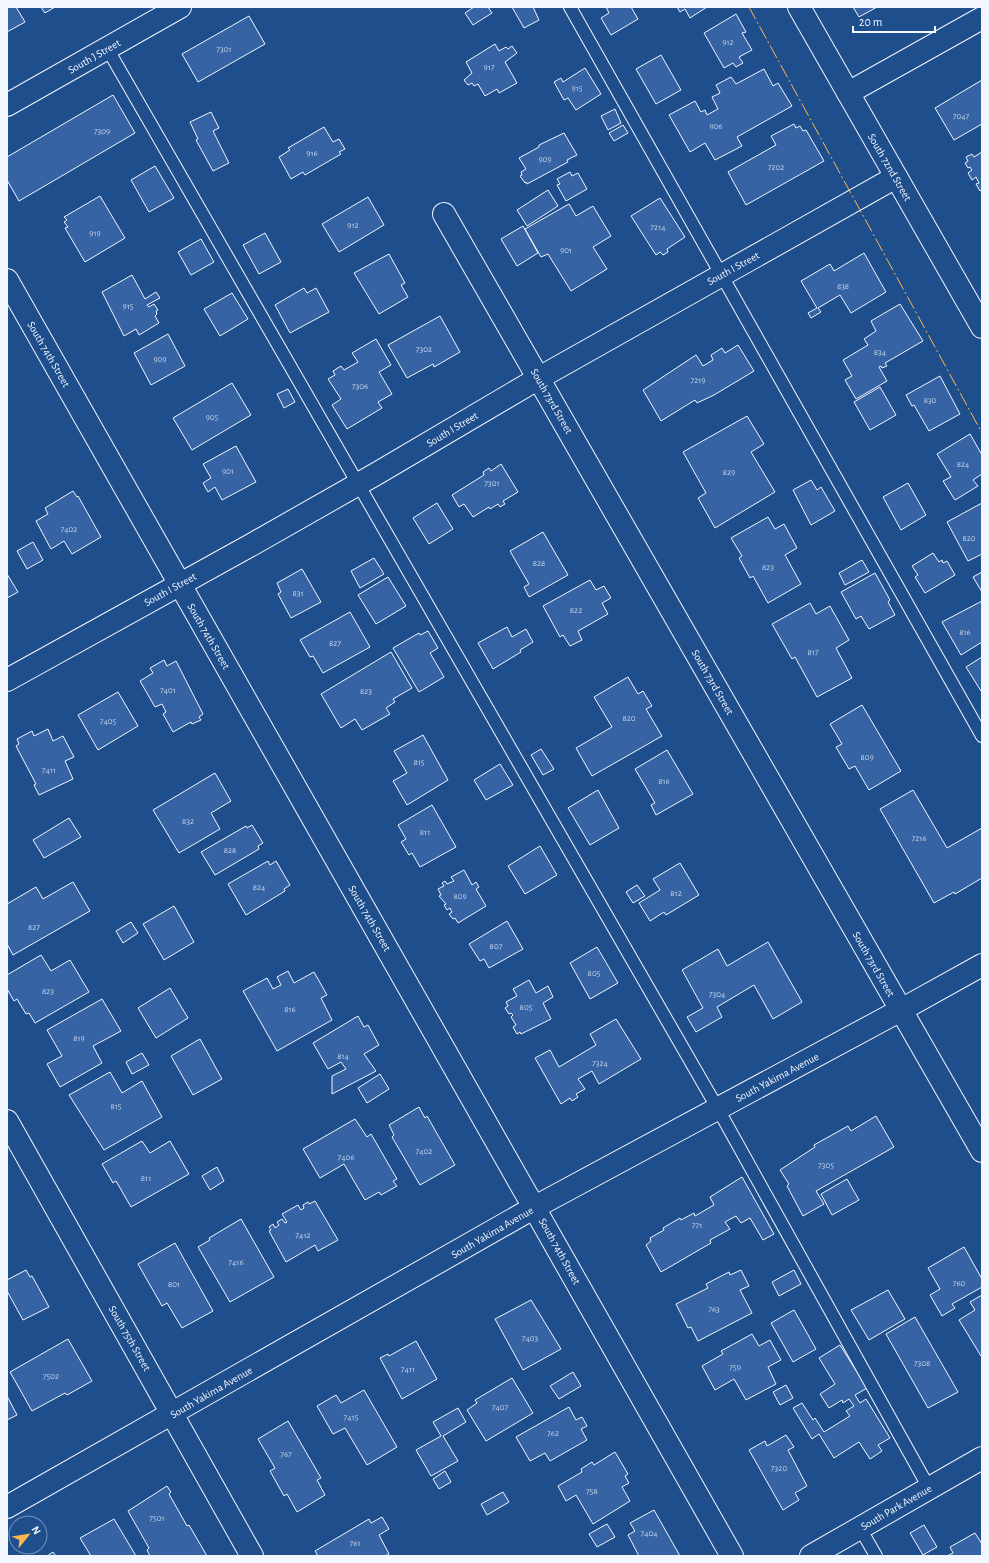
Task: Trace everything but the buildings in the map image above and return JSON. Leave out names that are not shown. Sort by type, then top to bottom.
[{"type":"street","name":"South J Street","points":[[7,105],[180,7]]},
{"type":"street","name":"South 72nd Street","points":[[799,7],[982,327]]},
{"type":"street","points":[[848,93],[982,18]]},
{"type":"street","name":"South I Street","points":[[7,680],[358,484],[538,378],[896,177]]},
{"type":"street","name":"South 73rd Street","points":[[444,214],[982,1151]]},
{"type":"street","name":"South 74th Street","points":[[7,280],[732,1556]]},
{"type":"street","name":"South Yakima Avenue","points":[[7,1507],[535,1207],[982,965]]},
{"type":"street","name":"South 75th Street","points":[[7,1121],[252,1556]]},
{"type":"street","name":"South Park Avenue","points":[[811,1556],[982,1458]]},
{"type":"lane","points":[[570,7],[982,736]]},
{"type":"lane","points":[[108,48],[718,1109],[929,1488]]},
{"type":"lane","points":[[860,1528],[876,1556]]},
{"type":"power","points":[[749,7],[982,433]]}]
